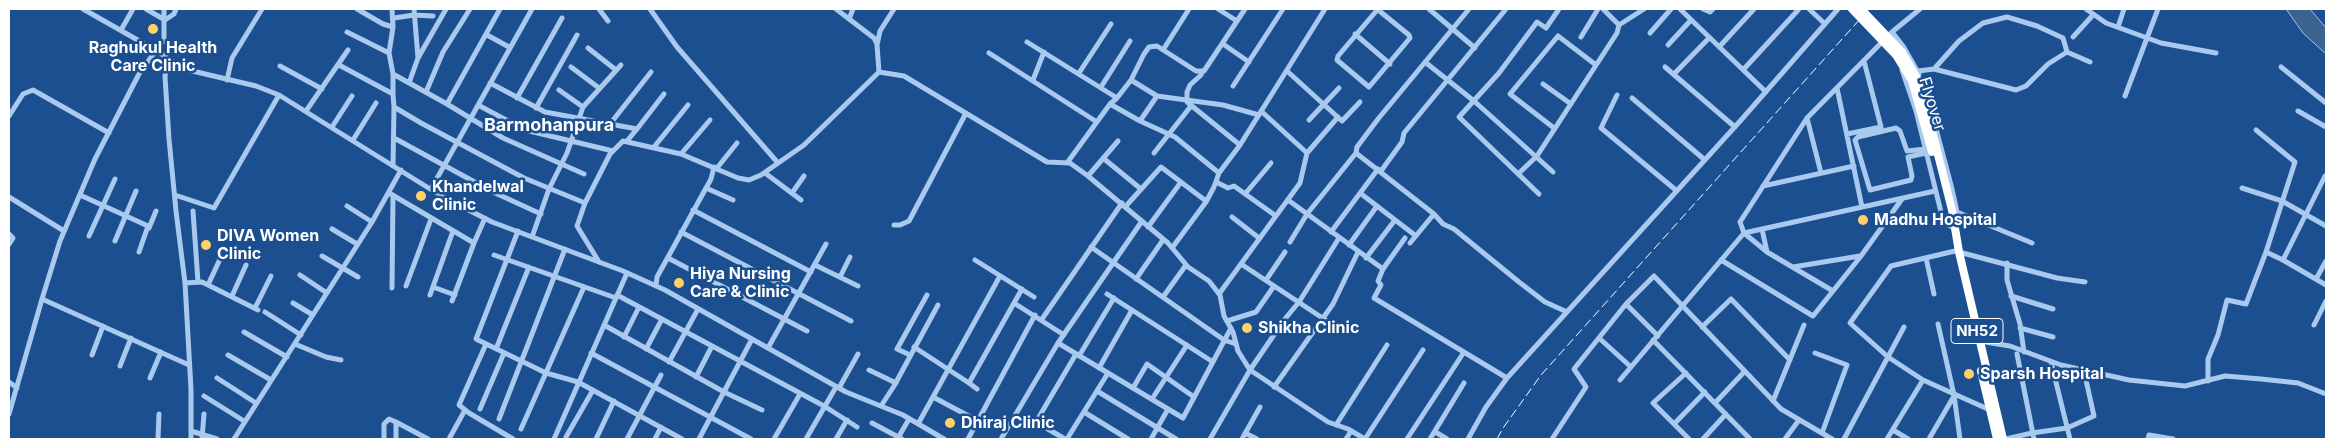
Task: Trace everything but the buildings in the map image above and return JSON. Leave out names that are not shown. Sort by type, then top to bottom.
[{"type":"highway","name":"Flyover","points":[[1852,9],[1890,46],[1912,80],[1952,224]]},
{"type":"highway","name":"Flyover","points":[[1860,9],[1902,52],[1917,78],[1941,188]]},
{"type":"highway","name":"NH52","points":[[1952,224],[1997,439]]},
{"type":"highway","name":"NH52","points":[[1957,252],[2004,439]]},
{"type":"street","points":[[82,9],[157,51],[184,69],[256,86],[279,96],[431,189],[485,218],[656,286],[838,387],[910,419],[944,439]]},
{"type":"street","points":[[121,30],[133,9]]},
{"type":"street","points":[[146,9],[165,20]]},
{"type":"street","points":[[9,414],[64,231],[109,133],[140,72],[164,40],[164,9]]},
{"type":"street","points":[[165,20],[174,14],[176,9]]},
{"type":"street","points":[[227,80],[230,62],[262,9]]},
{"type":"street","points":[[357,9],[383,24],[393,27]]},
{"type":"street","points":[[392,9],[394,18],[389,53],[393,74],[393,166]]},
{"type":"street","points":[[409,83],[418,58],[446,9]]},
{"type":"street","points":[[426,92],[443,52],[470,9]]},
{"type":"street","points":[[447,104],[500,9]]},
{"type":"street","points":[[431,189],[532,9]]},
{"type":"street","points":[[599,9],[608,21]]},
{"type":"street","points":[[650,9],[678,47],[778,163]]},
{"type":"street","points":[[836,9],[874,38],[877,44]]},
{"type":"street","points":[[849,19],[853,9]]},
{"type":"street","points":[[599,262],[577,226],[585,203],[613,151],[623,141],[681,154],[749,180],[765,173],[804,145],[879,72],[877,44],[880,31],[894,9]]},
{"type":"street","points":[[1163,50],[1189,9]]},
{"type":"street","points":[[1218,9],[1237,21]]},
{"type":"street","points":[[1240,145],[1189,104],[1187,92],[1190,85],[1223,44],[1245,9]]},
{"type":"street","points":[[1233,86],[1283,9]]},
{"type":"street","points":[[1172,248],[1206,201],[1219,173],[1240,145],[1325,9]]},
{"type":"street","points":[[1377,9],[1410,36],[1390,64],[1369,87],[1336,60],[1355,34],[1377,9]]},
{"type":"street","points":[[1430,9],[1474,48]]},
{"type":"street","points":[[1290,242],[1307,214],[1356,153],[1357,147],[1362,140],[1469,9]]},
{"type":"street","points":[[1331,232],[1402,142],[1404,133],[1506,9]]},
{"type":"street","points":[[1539,194],[1461,120],[1460,114],[1499,73],[1538,22],[1546,28],[1559,9]]},
{"type":"street","points":[[1581,37],[1598,9]]},
{"type":"street","points":[[1602,9],[1619,25]]},
{"type":"street","points":[[1518,174],[1537,156],[1617,33],[1619,25],[1644,9]]},
{"type":"street","points":[[1650,33],[1671,9]]},
{"type":"street","points":[[1680,9],[1766,92]]},
{"type":"street","points":[[1702,9],[1710,12],[1713,9]]},
{"type":"street","points":[[1720,46],[1754,9]]},
{"type":"street","points":[[1743,70],[1799,9]]},
{"type":"street","points":[[1810,9],[1824,23]]},
{"type":"street","points":[[1468,439],[1486,407],[1507,378],[1735,127],[1838,9]]},
{"type":"street","points":[[1833,291],[1767,252],[1744,233],[1740,222],[1807,118],[1892,32],[1920,9]]},
{"type":"street","points":[[2086,9],[2106,23],[2161,43],[2216,53]]},
{"type":"street","points":[[2118,27],[2124,9]]},
{"type":"street","points":[[2125,96],[2158,9]]},
{"type":"street","points":[[394,18],[414,12],[432,16]]},
{"type":"street","points":[[414,12],[418,58]]},
{"type":"street","points":[[2073,37],[2093,14]]},
{"type":"street","points":[[1934,69],[1959,41],[1983,23],[2007,17],[2037,26],[2063,38],[2067,52]]},
{"type":"street","points":[[517,98],[562,18]]},
{"type":"street","points":[[1668,45],[1691,20]]},
{"type":"street","points":[[1079,74],[1111,24]]},
{"type":"street","points":[[347,32],[389,53]]},
{"type":"street","points":[[1892,32],[1904,46],[1918,71],[1942,148],[1957,212],[1952,224]]},
{"type":"street","points":[[487,34],[509,48]]},
{"type":"street","points":[[1355,34],[1390,64]]},
{"type":"street","points":[[536,108],[577,35]]},
{"type":"street","points":[[1554,128],[1510,94],[1558,36],[1596,64]]},
{"type":"street","points":[[1674,74],[1709,38]]},
{"type":"street","points":[[1101,87],[1130,41]]},
{"type":"street","points":[[1027,42],[1117,98]]},
{"type":"street","points":[[1620,380],[1744,233],[1902,199],[1941,188],[1925,151],[1907,82],[1882,43]]},
{"type":"street","points":[[1223,44],[1249,62]]},
{"type":"street","points":[[1067,163],[1110,104],[1131,80],[1149,48],[1153,46],[1163,50],[1196,71],[1202,72]]},
{"type":"street","points":[[1892,56],[1904,46]]},
{"type":"street","points":[[532,237],[549,189],[571,141],[582,107],[618,67],[588,48]]},
{"type":"street","points":[[306,111],[348,50]]},
{"type":"street","points":[[1033,80],[1044,52]]},
{"type":"street","points":[[1918,71],[1934,69],[2016,90],[2026,86],[2048,64],[2067,52]]},
{"type":"street","points":[[2067,52],[2090,62]]},
{"type":"street","points":[[989,53],[1097,122]]},
{"type":"street","points":[[167,58],[165,76],[175,195],[186,284],[190,439]]},
{"type":"street","points":[[1847,134],[1881,127],[1864,61]]},
{"type":"street","points":[[1425,62],[1474,101],[1553,172]]},
{"type":"street","points":[[339,65],[393,94]]},
{"type":"street","points":[[280,66],[322,90]]},
{"type":"street","points":[[572,67],[599,88]]},
{"type":"street","points":[[1666,67],[1735,127]]},
{"type":"street","points":[[2281,67],[2326,103]]},
{"type":"street","points":[[1287,71],[1342,121],[1360,102]]},
{"type":"street","points":[[610,124],[651,72]]},
{"type":"street","points":[[879,72],[904,76],[1047,162],[1067,163],[1088,176],[1124,204],[1172,248],[1186,265],[1209,281],[1219,294],[1238,352],[1250,370],[1328,422],[1365,439],[1424,350]]},
{"type":"street","points":[[393,74],[511,142],[584,174]]},
{"type":"street","points":[[1131,80],[1158,96],[1189,104],[1223,105],[1260,113],[1307,153]]},
{"type":"street","points":[[490,82],[545,112],[637,129]]},
{"type":"street","points":[[1543,84],[1571,104]]},
{"type":"street","points":[[1309,120],[1338,88]]},
{"type":"street","points":[[1837,88],[1862,207]]},
{"type":"street","points":[[9,116],[23,94],[33,90],[109,133]]},
{"type":"street","points":[[559,90],[582,107]]},
{"type":"street","points":[[627,141],[664,94]]},
{"type":"street","points":[[1617,95],[1601,128],[1676,191]]},
{"type":"street","points":[[175,195],[214,208],[279,96]]},
{"type":"street","points":[[332,127],[352,96]]},
{"type":"street","points":[[1140,122],[1158,96]]},
{"type":"street","points":[[1632,98],[1705,160]]},
{"type":"street","points":[[353,140],[376,103]]},
{"type":"street","points":[[1110,104],[1140,122],[1175,137],[1219,173]]},
{"type":"street","points":[[1154,152],[1189,104]]},
{"type":"street","points":[[478,105],[525,130],[613,151]]},
{"type":"street","points":[[654,147],[688,106]]},
{"type":"street","points":[[394,107],[524,178],[585,203]]},
{"type":"street","points":[[2298,111],[2326,127]]},
{"type":"street","points":[[894,225],[900,225],[909,221],[966,114]]},
{"type":"street","points":[[1219,294],[1300,183],[1307,153],[1338,117]]},
{"type":"street","points":[[1807,118],[1821,173]]},
{"type":"street","points":[[681,154],[710,120]]},
{"type":"street","points":[[1896,128],[1900,131],[1907,151],[1925,151],[1908,157],[1912,176],[1911,180],[1870,190],[1855,140],[1858,137],[1896,128]]},
{"type":"street","points":[[2208,382],[2208,359],[2218,335],[2227,300],[2246,304],[2266,252],[2295,162],[2256,130]]},
{"type":"street","points":[[394,138],[493,192],[541,214]]},
{"type":"street","points":[[1088,176],[1118,141]]},
{"type":"street","points":[[656,286],[657,277],[716,168],[737,144]]},
{"type":"street","points":[[1356,153],[1434,214],[1443,224],[1454,229],[1545,302],[1567,312]]},
{"type":"street","points":[[1103,158],[1141,189]]},
{"type":"street","points":[[1245,194],[1271,163]]},
{"type":"street","points":[[1042,319],[1091,247],[1124,204],[1141,189],[1161,166],[1206,201]]},
{"type":"street","points":[[1763,186],[1854,166]]},
{"type":"street","points":[[234,439],[357,244],[391,194],[401,170]]},
{"type":"street","points":[[765,173],[801,200]]},
{"type":"street","points":[[2283,260],[2326,175]]},
{"type":"street","points":[[792,193],[804,176]]},
{"type":"street","points":[[89,236],[116,179]]},
{"type":"street","points":[[1148,227],[1181,182]]},
{"type":"street","points":[[1216,182],[1228,188],[1234,186],[1276,216]]},
{"type":"street","points":[[706,188],[733,200]]},
{"type":"street","points":[[2242,188],[2282,201],[2326,226]]},
{"type":"street","points":[[115,241],[136,191]]},
{"type":"street","points":[[1360,193],[1416,236]]},
{"type":"street","points":[[80,194],[148,228]]},
{"type":"street","points":[[391,194],[474,243]]},
{"type":"street","points":[[391,194],[392,288]]},
{"type":"street","points":[[9,197],[64,231]]},
{"type":"street","points":[[1720,260],[1813,316],[1861,256],[1902,199]]},
{"type":"street","points":[[1288,200],[1383,269]]},
{"type":"street","points":[[347,206],[372,222]]},
{"type":"street","points":[[1349,245],[1377,206]]},
{"type":"street","points":[[693,210],[811,272]]},
{"type":"street","points":[[139,252],[156,211]]},
{"type":"street","points":[[193,211],[198,282]]},
{"type":"street","points":[[1957,212],[2032,243]]},
{"type":"street","points":[[1410,243],[1434,214]]},
{"type":"street","points":[[1232,217],[1260,238]]},
{"type":"street","points":[[452,301],[485,218]]},
{"type":"street","points":[[406,286],[431,219]]},
{"type":"street","points":[[1366,258],[1396,220]]},
{"type":"street","points":[[1001,439],[1058,343],[1142,221]]},
{"type":"street","points":[[332,229],[357,244]]},
{"type":"street","points":[[1762,229],[1767,252]]},
{"type":"street","points":[[430,295],[453,231]]},
{"type":"street","points":[[518,231],[476,339],[546,373],[578,382],[614,400],[682,439]]},
{"type":"street","points":[[681,232],[852,321]]},
{"type":"street","points":[[9,234],[13,238],[9,244]]},
{"type":"street","points":[[1210,439],[1250,370],[1284,320],[1299,302],[1339,238]]},
{"type":"street","points":[[1405,238],[1383,269],[1378,281],[1381,285],[1374,298],[1507,378]]},
{"type":"street","points":[[1136,279],[1163,240]]},
{"type":"street","points":[[768,348],[826,244]]},
{"type":"street","points":[[1091,247],[1224,340],[1236,344]]},
{"type":"street","points":[[499,419],[556,277],[565,249]]},
{"type":"street","points":[[1266,280],[1285,252]]},
{"type":"street","points":[[1274,387],[1323,318],[1342,287],[1358,252]]},
{"type":"street","points":[[1990,410],[1923,380],[1888,357],[1850,323],[1891,266],[1957,252],[2007,263],[2057,278],[2085,282]]},
{"type":"street","points":[[2266,252],[2326,284]]},
{"type":"street","points":[[494,255],[584,287],[616,296],[640,307],[824,406],[857,427]]},
{"type":"street","points":[[322,256],[358,277]]},
{"type":"street","points":[[1793,267],[1861,256]]},
{"type":"street","points":[[208,286],[221,257]]},
{"type":"street","points":[[840,277],[850,257]]},
{"type":"street","points":[[668,258],[706,280],[807,331]]},
{"type":"street","points":[[1926,258],[1934,294]]},
{"type":"street","points":[[975,260],[1034,297]]},
{"type":"street","points":[[2316,279],[2326,261]]},
{"type":"street","points":[[2007,263],[2007,280],[2020,328],[2024,352]]},
{"type":"street","points":[[1241,264],[1336,327]]},
{"type":"street","points":[[232,296],[246,265]]},
{"type":"street","points":[[1163,298],[1186,265]]},
{"type":"street","points":[[814,266],[858,286]]},
{"type":"street","points":[[496,349],[529,267]]},
{"type":"street","points":[[554,439],[626,273]]},
{"type":"street","points":[[300,275],[327,293]]},
{"type":"street","points":[[186,284],[202,282],[257,309],[271,276]]},
{"type":"street","points":[[918,424],[1000,276]]},
{"type":"street","points":[[1552,439],[1586,387],[1574,369],[1626,304],[1654,276],[1781,409],[1832,439]]},
{"type":"street","points":[[1227,321],[1256,312],[1274,286]]},
{"type":"street","points":[[433,287],[455,295]]},
{"type":"street","points":[[521,429],[584,287]]},
{"type":"street","points":[[970,383],[1022,289]]},
{"type":"street","points":[[1107,294],[1213,362]]},
{"type":"street","points":[[910,355],[896,348],[927,295]]},
{"type":"street","points":[[2011,296],[2053,309]]},
{"type":"street","points":[[1108,373],[1066,439],[1036,422],[1114,298]]},
{"type":"street","points":[[42,299],[189,364]]},
{"type":"street","points":[[1702,327],[1731,299],[1790,360]]},
{"type":"street","points":[[2314,325],[2326,301]]},
{"type":"street","points":[[293,303],[313,315]]},
{"type":"street","points":[[1014,303],[1042,319],[1064,335]]},
{"type":"street","points":[[1626,304],[1658,336]]},
{"type":"street","points":[[881,406],[896,383],[938,305]]},
{"type":"street","points":[[624,337],[640,307]]},
{"type":"street","points":[[669,362],[698,309]]},
{"type":"street","points":[[1099,368],[1132,310]]},
{"type":"street","points":[[265,312],[301,335]]},
{"type":"street","points":[[968,439],[1034,316]]},
{"type":"street","points":[[646,349],[662,319]]},
{"type":"street","points":[[1938,324],[1954,395],[1960,439]]},
{"type":"street","points":[[1773,401],[1804,325]]},
{"type":"street","points":[[92,356],[103,326]]},
{"type":"street","points":[[604,326],[724,392],[762,410]]},
{"type":"street","points":[[1844,439],[1904,327]]},
{"type":"street","points":[[1058,343],[1183,418],[1231,328]]},
{"type":"street","points":[[2020,328],[2053,337]]},
{"type":"street","points":[[244,332],[287,357]]},
{"type":"street","points":[[120,366],[131,338]]},
{"type":"street","points":[[1599,338],[1631,367]]},
{"type":"street","points":[[699,439],[752,339]]},
{"type":"street","points":[[1653,340],[1750,439]]},
{"type":"street","points":[[1979,342],[2010,346],[2051,362],[2114,378],[2185,386],[2208,382],[2225,376],[2298,383],[2326,394]]},
{"type":"street","points":[[295,344],[326,357],[341,360]]},
{"type":"street","points":[[486,344],[459,405],[513,439]]},
{"type":"street","points":[[1152,400],[1187,345]]},
{"type":"street","points":[[1336,425],[1387,345]]},
{"type":"street","points":[[696,377],[712,346]]},
{"type":"street","points":[[914,347],[949,368],[977,389]]},
{"type":"street","points":[[150,378],[161,352]]},
{"type":"street","points":[[1407,439],[1464,352]]},
{"type":"street","points":[[480,408],[504,353]]},
{"type":"street","points":[[591,353],[751,439]]},
{"type":"street","points":[[1815,353],[1847,365],[1822,433]]},
{"type":"street","points":[[806,439],[824,406],[858,354]]},
{"type":"street","points":[[2017,354],[2034,439]]},
{"type":"street","points":[[228,355],[271,380]]},
{"type":"street","points":[[2051,362],[2070,439]]},
{"type":"street","points":[[1133,388],[1146,364],[1194,397]]},
{"type":"street","points":[[869,370],[896,383]]},
{"type":"street","points":[[2004,439],[2067,428],[2094,416],[2084,371]]},
{"type":"street","points":[[1715,403],[1745,372]]},
{"type":"street","points":[[1686,373],[1653,403],[1689,439]]},
{"type":"street","points":[[627,439],[661,375]]},
{"type":"street","points":[[217,378],[256,403]]},
{"type":"street","points":[[1887,439],[1923,380]]},
{"type":"street","points":[[9,382],[17,388]]},
{"type":"street","points":[[1430,439],[1464,383]]},
{"type":"street","points":[[557,432],[567,438],[593,390]]},
{"type":"street","points":[[1097,391],[1176,439]]},
{"type":"street","points":[[1674,424],[1705,392]]},
{"type":"street","points":[[774,439],[800,394]]},
{"type":"street","points":[[1929,439],[1954,395]]},
{"type":"street","points":[[204,396],[244,421]]},
{"type":"street","points":[[933,397],[978,421]]},
{"type":"street","points":[[596,439],[614,400]]},
{"type":"street","points":[[1242,439],[1260,407]]},
{"type":"street","points":[[1151,439],[1168,409]]},
{"type":"street","points":[[449,439],[465,410]]},
{"type":"street","points":[[1084,412],[1128,439]]},
{"type":"street","points":[[158,439],[159,414]]},
{"type":"street","points":[[202,439],[204,414]]},
{"type":"street","points":[[1703,439],[1726,414]]},
{"type":"street","points":[[384,439],[384,422],[390,419],[428,439]]},
{"type":"street","points":[[872,423],[899,438],[910,419]]},
{"type":"street","points":[[836,439],[847,420]]},
{"type":"street","points":[[1785,439],[1799,420]]},
{"type":"street","points":[[396,422],[396,439]]},
{"type":"street","points":[[655,439],[661,427]]},
{"type":"street","points":[[1893,430],[1908,439]]},
{"type":"street","points":[[191,431],[203,433],[217,439]]},
{"type":"street","points":[[1346,439],[1351,431]]},
{"type":"street","points":[[1245,433],[1257,439]]},
{"type":"street","points":[[1437,433],[1447,439]]},
{"type":"street","points":[[2148,439],[2149,435],[2172,439]]},
{"type":"water","points":[[2286,9],[2310,9],[2326,28],[2326,54],[2303,33]]},
{"type":"railway","points":[[1497,439],[1541,375],[1869,9]]},
{"type":"place","name":"Raghukul Health Care Clinic","points":[[153,29]]},
{"type":"place","name":"Khandelwal Clinic","points":[[421,196]]},
{"type":"place","name":"Madhu Hospital","points":[[1863,220]]},
{"type":"place","name":"DIVA Women Clinic","points":[[206,245]]},
{"type":"place","name":"Hiya Nursing Care & Clinic","points":[[679,283]]},
{"type":"place","name":"Shikha Clinic","points":[[1247,328]]},
{"type":"place","name":"Sparsh Hospital","points":[[1969,374]]},
{"type":"place","name":"Dhiraj Clinic","points":[[950,423]]},
{"type":"district","name":"Barmohanpura","points":[[549,126]]}]
